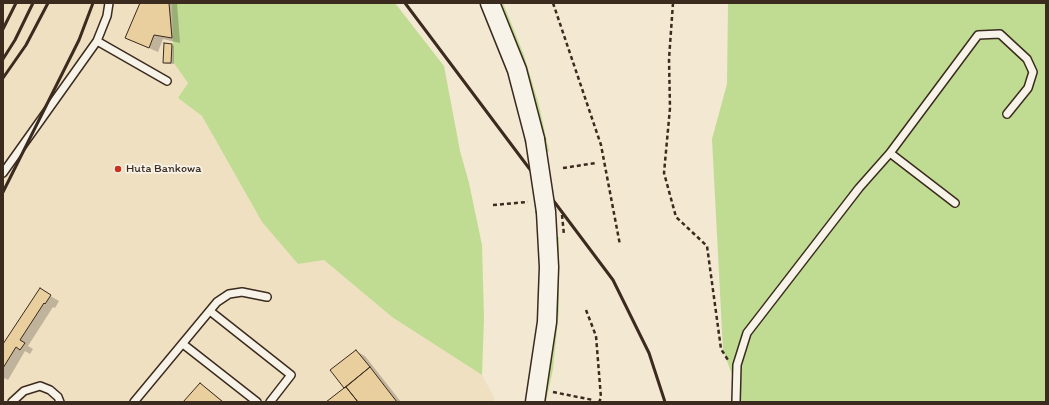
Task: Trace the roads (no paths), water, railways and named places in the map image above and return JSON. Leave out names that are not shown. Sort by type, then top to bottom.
[{"type":"street","points":[[490,3],[517,70],[535,139],[546,212],[549,267],[547,322],[535,402]]},
{"type":"lane","points":[[3,173],[97,41],[107,16],[109,3]]},
{"type":"lane","points":[[736,402],[737,365],[747,333],[859,188],[890,153],[978,35],[1000,34],[1027,59],[1033,72],[1028,88],[1007,114]]},
{"type":"lane","points":[[97,41],[166,81]]},
{"type":"lane","points":[[890,153],[955,204]]},
{"type":"lane","points":[[134,402],[217,302],[229,294],[242,292],[267,297]]},
{"type":"lane","points":[[210,311],[291,375],[270,402]]},
{"type":"lane","points":[[183,344],[257,402]]},
{"type":"lane","points":[[12,402],[24,391],[40,386],[50,390],[58,397],[60,402]]},
{"type":"railway","points":[[3,29],[16,3]]},
{"type":"railway","points":[[3,59],[15,40],[33,3]]},
{"type":"railway","points":[[3,78],[26,45],[48,3]]},
{"type":"railway","points":[[3,192],[79,40],[93,3]]},
{"type":"railway","points":[[405,3],[613,280],[649,353],[665,402]]},
{"type":"place","name":"Huta Bankowa","points":[[118,169]]}]
